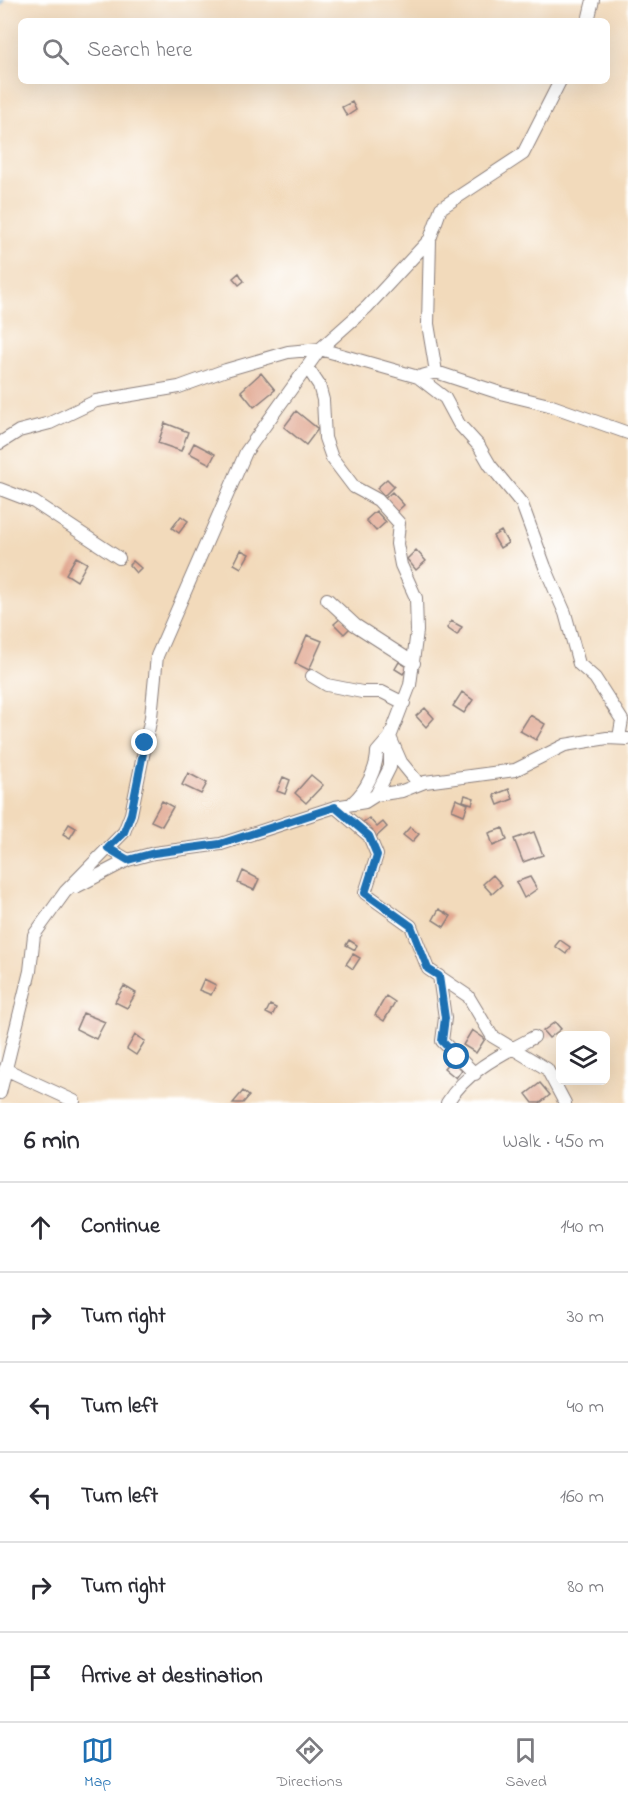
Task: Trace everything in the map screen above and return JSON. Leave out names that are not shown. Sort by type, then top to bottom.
[{"type":"street","points":[[589,18],[593,0]]},
{"type":"street","points":[[436,372],[428,324],[430,239],[441,208],[523,154],[558,84]]},
{"type":"street","points":[[0,1093],[30,971],[34,935],[65,892],[124,832],[131,814],[151,717],[157,656],[246,452],[321,349],[367,307],[430,239]]},
{"type":"street","points":[[0,443],[19,431],[50,423],[96,401],[179,387],[226,370],[288,352],[321,349],[418,377],[445,398],[459,424],[479,446],[490,465],[522,504],[565,613],[579,664],[595,678],[622,720],[623,738],[565,745],[515,770],[419,784],[402,792],[376,795],[365,802],[353,802],[335,807],[220,844],[154,853],[128,860],[65,892]]},
{"type":"street","points":[[307,367],[319,385],[323,400],[325,438],[332,458],[354,487],[378,500],[399,523],[397,544],[401,565],[416,598],[414,663],[404,703],[390,737],[377,752],[377,759],[361,795],[353,802]]},
{"type":"street","points":[[418,377],[436,372],[500,393],[549,405],[628,433]]},
{"type":"street","points":[[0,489],[34,502],[119,558]]},
{"type":"street","points":[[327,599],[355,625],[414,663]]},
{"type":"street","points":[[312,676],[327,685],[362,692],[382,692],[404,703]]},
{"type":"street","points":[[390,737],[401,762],[419,784]]},
{"type":"street","points":[[376,795],[390,767],[390,737]]},
{"type":"street","points":[[335,807],[369,836],[377,855],[365,893],[411,926],[428,969],[468,996],[492,1036],[511,1050],[547,1068],[565,1103]]},
{"type":"street","points":[[108,848],[128,860]]},
{"type":"street","points":[[439,976],[445,1018],[442,1041],[475,1074]]},
{"type":"street","points":[[447,1103],[454,1091],[488,1062],[534,1037]]},
{"type":"street","points":[[5,1069],[74,1101]]},
{"type":"building","points":[[352,102],[356,110],[347,116],[342,107]]},
{"type":"building","points":[[239,273],[244,281],[239,285],[233,278]]},
{"type":"building","points":[[261,373],[275,390],[254,407],[241,391]]},
{"type":"building","points":[[296,411],[318,429],[306,445],[284,427]]},
{"type":"building","points":[[165,423],[188,432],[181,451],[158,443]]},
{"type":"building","points":[[194,443],[215,454],[210,464],[189,453]]},
{"type":"building","points":[[387,479],[394,486],[384,496],[377,488]]},
{"type":"building","points":[[392,492],[404,505],[393,515],[381,502]]},
{"type":"building","points":[[376,511],[386,522],[376,531],[366,520]]},
{"type":"building","points":[[181,516],[188,521],[179,533],[172,528]]},
{"type":"building","points":[[501,531],[508,543],[500,548],[493,536]]},
{"type":"building","points":[[241,550],[249,554],[241,568],[234,564]]},
{"type":"building","points":[[416,550],[426,561],[416,570],[407,559]]},
{"type":"building","points":[[76,557],[87,563],[77,581],[66,574]]},
{"type":"building","points":[[133,561],[141,568],[136,573],[129,565]]},
{"type":"building","points":[[342,617],[351,627],[344,634],[334,624]]},
{"type":"building","points":[[451,621],[462,627],[457,635],[447,628]]},
{"type":"building","points":[[307,635],[322,641],[309,670],[295,663]]},
{"type":"building","points":[[399,662],[408,667],[403,674],[395,669]]},
{"type":"building","points":[[462,692],[473,700],[464,713],[453,706]]},
{"type":"building","points":[[425,708],[434,718],[426,727],[416,716]]},
{"type":"building","points":[[530,715],[545,724],[536,740],[520,731]]},
{"type":"building","points":[[188,773],[207,783],[201,794],[182,785]]},
{"type":"building","points":[[311,775],[323,785],[306,803],[295,793]]},
{"type":"building","points":[[283,777],[290,780],[285,794],[277,791]]},
{"type":"building","points":[[509,789],[513,799],[498,805],[494,795]]},
{"type":"building","points":[[465,795],[474,798],[472,804],[463,801]]},
{"type":"building","points":[[456,799],[468,804],[464,815],[452,810]]},
{"type":"building","points":[[162,801],[173,807],[162,826],[151,821]]},
{"type":"building","points":[[369,818],[377,827],[383,822],[387,827],[375,838],[362,823]]},
{"type":"building","points":[[69,824],[76,828],[70,838],[63,834]]},
{"type":"building","points":[[410,827],[419,834],[412,842],[403,835]]},
{"type":"building","points":[[503,828],[507,840],[493,846],[489,833]]},
{"type":"building","points":[[534,832],[543,855],[523,862],[514,839]]},
{"type":"building","points":[[243,871],[259,879],[254,890],[238,883]]},
{"type":"building","points":[[493,875],[502,885],[492,894],[483,884]]},
{"type":"building","points":[[530,877],[537,889],[524,898],[516,882]]},
{"type":"building","points":[[439,909],[451,916],[444,927],[433,920]]},
{"type":"building","points":[[349,940],[357,945],[355,950],[346,945]]},
{"type":"building","points":[[560,940],[570,947],[566,954],[555,946]]},
{"type":"building","points":[[353,954],[360,958],[353,969],[346,964]]},
{"type":"building","points":[[204,979],[216,985],[211,995],[199,990]]},
{"type":"building","points":[[124,986],[136,993],[127,1008],[115,1002]]},
{"type":"building","points":[[386,996],[395,1002],[384,1021],[375,1015]]},
{"type":"building","points":[[270,1005],[276,1008],[272,1016],[266,1013]]},
{"type":"building","points":[[83,1013],[105,1022],[96,1039],[76,1029]]},
{"type":"building","points":[[555,1022],[561,1029],[549,1038],[543,1031]]},
{"type":"building","points":[[472,1030],[485,1039],[476,1053],[463,1045]]},
{"type":"building","points":[[135,1035],[145,1041],[136,1055],[127,1049]]},
{"type":"building","points":[[453,1058],[464,1067],[456,1078],[444,1068]]},
{"type":"building","points":[[540,1083],[550,1095],[540,1103],[533,1103],[526,1094]]},
{"type":"building","points":[[243,1091],[249,1096],[243,1103],[233,1103]]},
{"type":"waterway","points":[[0,4],[3,0]]},
{"type":"route","points":[[145,743],[131,814],[124,832],[108,848],[128,860],[154,853],[220,844],[335,807],[369,836],[377,855],[365,893],[411,926],[428,969],[439,976],[445,1018],[442,1041],[457,1057]]}]
